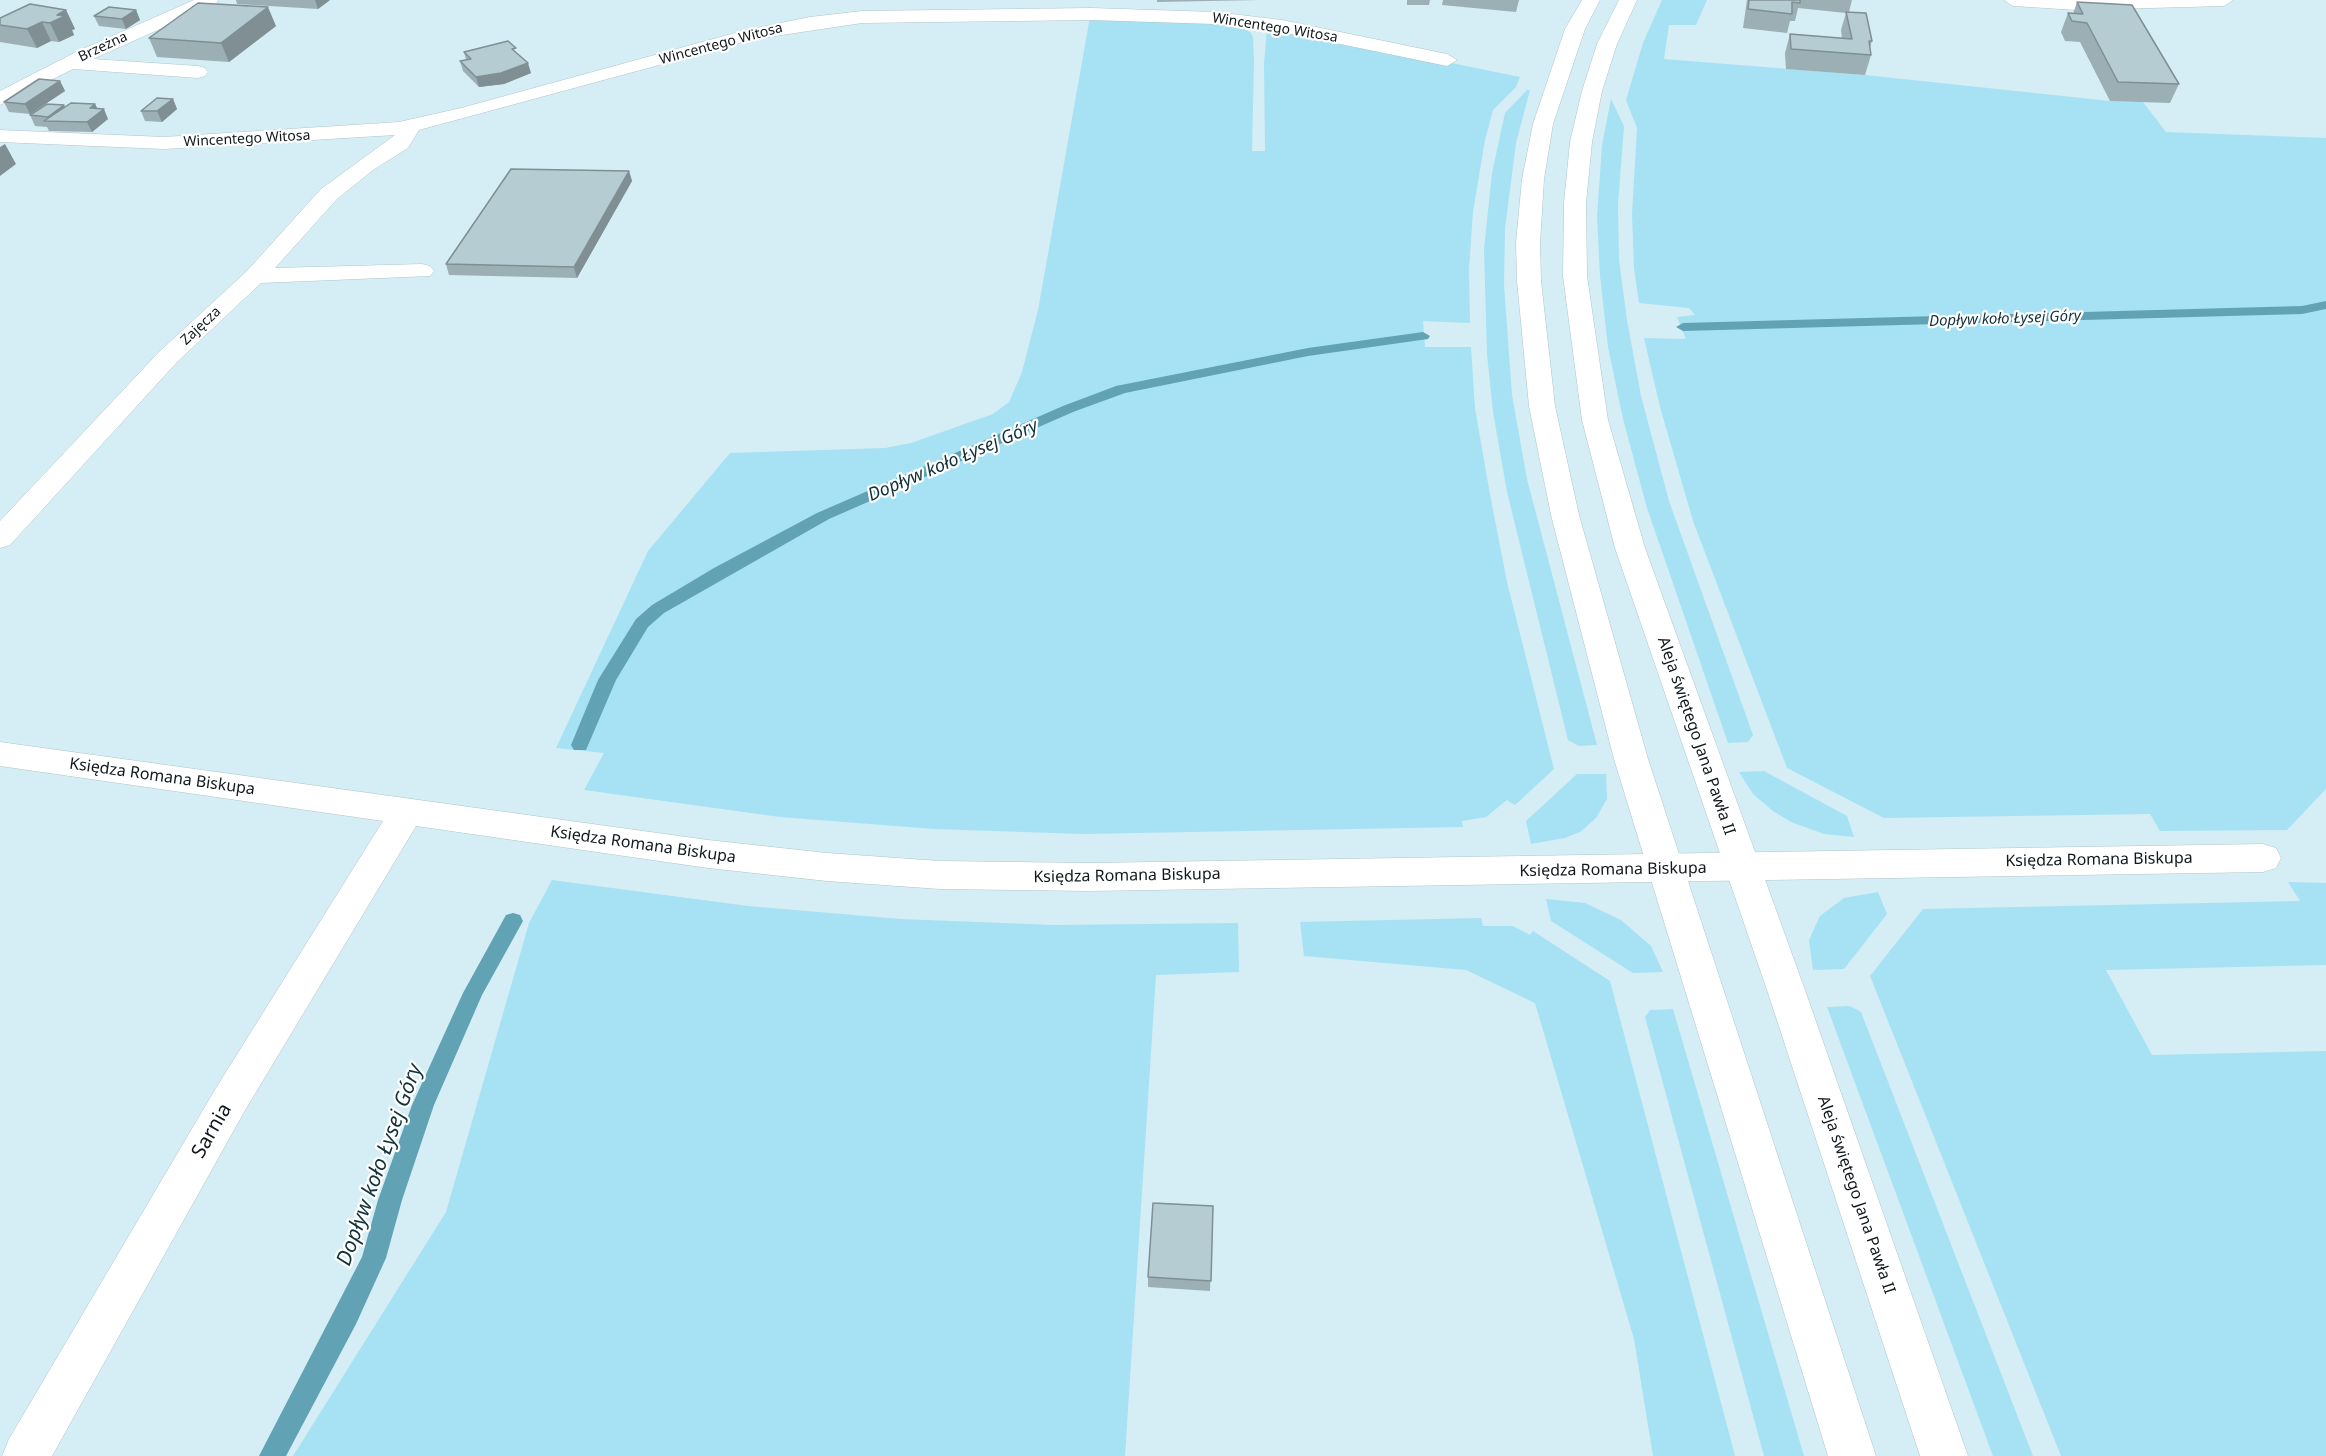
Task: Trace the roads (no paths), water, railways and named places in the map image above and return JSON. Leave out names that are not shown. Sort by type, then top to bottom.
[{"type":"street","name":"Brzeżna","points":[[0,99],[70,63],[209,0]]},
{"type":"street","points":[[1591,0],[1575,29],[1557,76],[1538,148],[1528,243],[1532,326],[1539,389],[1565,515],[1613,694],[1665,868],[1852,1456]]},
{"type":"street","name":"Aleja świętego Jana Pawła II","points":[[1628,0],[1608,44],[1592,91],[1581,142],[1575,203],[1575,276],[1584,356],[1606,464],[1630,548],[1743,868],[1944,1456]]},
{"type":"street","points":[[2013,0],[2077,4],[2224,0]]},
{"type":"street","name":"Wincentego Witosa","points":[[0,136],[164,143],[310,136],[412,125],[753,34],[810,23],[862,17],[1091,14],[1215,18],[1282,26],[1447,60]]},
{"type":"street","points":[[70,63],[198,72]]},
{"type":"street","name":"Zajęcza","points":[[0,539],[168,357],[255,276],[329,194],[365,165],[400,144],[412,125]]},
{"type":"street","points":[[255,276],[422,271]]},
{"type":"street","name":"Księdza Romana Biskupa","points":[[0,754],[719,856],[940,875],[1071,878],[2263,858]]},
{"type":"street","name":"Sarnia","points":[[26,1456],[230,1100],[407,811]]},
{"type":"waterway","name":"Dopływ koło Łysej Góry","points":[[1683,327],[2302,310],[2326,305]]},
{"type":"waterway","name":"Dopływ koło Łysej Góry","points":[[580,745],[607,680],[642,623],[658,609],[720,572],[823,516],[1068,409],[1121,389],[1308,352],[1423,336]]},
{"type":"waterway","name":"Dopływ koło Łysej Góry","points":[[272,1456],[347,1316],[374,1258],[390,1200],[423,1105],[473,993],[513,921]]}]
